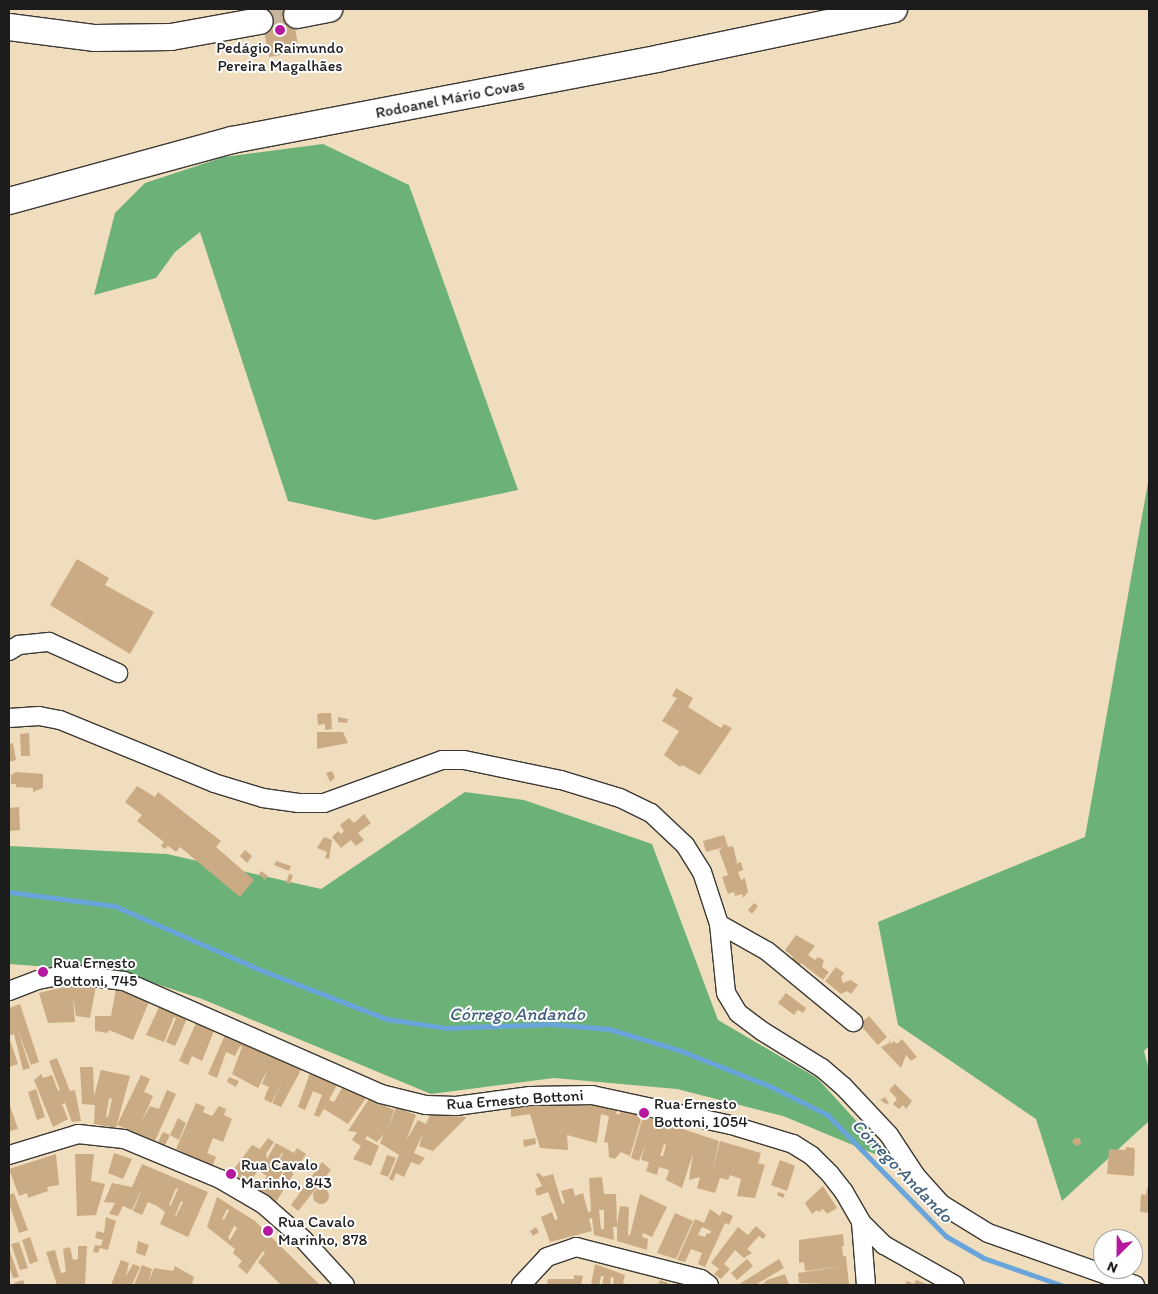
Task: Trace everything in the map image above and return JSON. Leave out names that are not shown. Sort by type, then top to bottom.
[{"type":"highway","points":[[297,15],[329,9]]},
{"type":"highway","name":"Rodoanel Mário Covas","points":[[9,201],[232,140],[660,58],[894,9]]},
{"type":"highway","points":[[9,27],[95,38],[171,37],[260,21]]},
{"type":"street","points":[[9,651],[19,645],[48,642],[118,672]]},
{"type":"street","points":[[9,718],[39,716],[60,720],[214,783],[263,798],[299,804],[324,803],[442,760],[464,760],[561,780],[620,798],[651,813],[668,826],[702,872],[719,924],[726,994],[738,1013],[762,1031],[822,1068],[843,1086],[889,1135],[916,1176],[941,1204],[988,1233],[1135,1285]]},
{"type":"street","points":[[719,924],[766,951],[853,1022]]},
{"type":"street","name":"Rua Ernesto Bottoni","points":[[9,991],[38,980],[70,974],[124,981],[381,1094],[426,1105],[456,1106],[530,1096],[592,1095],[731,1125],[793,1144],[812,1156],[844,1192],[861,1222],[884,1246],[955,1285]]},
{"type":"street","points":[[9,1155],[78,1134],[116,1137],[139,1144],[220,1179],[264,1204],[303,1239],[346,1285]]},
{"type":"street","points":[[861,1222],[866,1285]]},
{"type":"street","points":[[521,1285],[546,1257],[576,1248],[701,1279],[709,1285]]},
{"type":"green space","points":[[323,144],[409,185],[518,490],[375,520],[288,501],[200,232],[175,252],[156,278],[94,295],[115,213],[145,183],[224,157]]},
{"type":"green space","points":[[1149,477],[1149,1046],[1144,1051],[1149,1070],[1149,1121],[1062,1201],[1036,1119],[898,1025],[878,922],[1085,837]]},
{"type":"green space","points":[[465,792],[524,800],[652,844],[718,1020],[817,1078],[894,1162],[783,1116],[677,1089],[554,1078],[431,1094],[202,999],[120,972],[9,964],[9,846],[167,854],[321,889]]},
{"type":"building","name":"Pedágio Raimundo Pereira Magalhães","points":[[260,9],[292,9],[299,52],[269,57]]},
{"type":"building","points":[[77,559],[109,578],[105,585],[154,612],[130,654],[50,605]]},
{"type":"building","points":[[676,688],[693,698],[688,707],[721,728],[724,724],[732,728],[700,775],[682,765],[680,767],[664,755],[679,731],[662,721],[677,698],[672,696]]},
{"type":"building","points":[[331,713],[332,729],[325,730],[325,724],[318,725],[317,714]]},
{"type":"building","points":[[338,717],[348,719],[347,723],[338,722]]},
{"type":"building","points":[[317,732],[343,732],[348,743],[317,749]]},
{"type":"building","points":[[29,733],[30,756],[21,756],[20,734]]},
{"type":"building","points":[[13,743],[16,760],[9,762],[9,744]]},
{"type":"building","points":[[332,771],[335,778],[330,782],[326,773]]},
{"type":"building","points":[[16,772],[43,774],[43,788],[33,792],[33,788],[16,787],[16,784],[11,784],[11,775]]},
{"type":"building","points":[[137,786],[155,797],[158,792],[221,841],[216,847],[254,880],[240,897],[180,847],[176,852],[168,846],[165,849],[161,846],[164,842],[137,821],[142,815],[125,802]]},
{"type":"building","points":[[19,807],[20,830],[9,831],[9,808]]},
{"type":"building","points":[[364,814],[371,823],[358,833],[364,840],[356,846],[351,840],[341,848],[332,837],[338,831],[341,834],[344,831],[340,825],[349,818],[354,823]]},
{"type":"building","points":[[724,835],[728,847],[733,846],[737,862],[735,864],[741,862],[743,870],[738,872],[741,880],[745,878],[748,892],[743,898],[742,894],[735,896],[734,892],[728,894],[722,877],[728,875],[719,850],[724,847],[706,852],[703,841]]},
{"type":"building","points":[[324,837],[332,840],[329,859],[325,858],[327,852],[317,848]]},
{"type":"building","points":[[245,850],[252,856],[247,863],[240,856]]},
{"type":"building","points":[[276,861],[291,866],[289,871],[274,865]]},
{"type":"building","points":[[261,871],[268,876],[265,880],[259,874]]},
{"type":"building","points":[[289,874],[293,875],[290,884],[286,883]]},
{"type":"building","points":[[754,903],[758,906],[752,914],[748,910]]},
{"type":"building","points":[[796,935],[815,946],[808,955],[815,960],[818,957],[824,960],[822,967],[829,972],[823,980],[801,963],[799,967],[790,961],[793,957],[785,950]]},
{"type":"building","points":[[836,967],[844,973],[841,977],[843,983],[851,980],[858,985],[851,994],[847,991],[841,994],[825,981]]},
{"type":"building","points":[[72,985],[96,986],[90,1018],[76,1016],[73,996],[75,1022],[48,1023],[39,993]]},
{"type":"building","points":[[116,989],[149,1002],[133,1040],[109,1030],[108,1033],[95,1031],[95,1016],[111,1016]]},
{"type":"building","points":[[786,993],[806,1008],[803,1013],[798,1010],[794,1015],[778,1003]]},
{"type":"building","points":[[20,1004],[39,1062],[31,1065],[17,1028],[30,1068],[23,1070],[14,1034],[9,1036],[9,1008]]},
{"type":"building","points":[[159,1007],[187,1019],[175,1046],[166,1042],[176,1018],[174,1017],[164,1042],[146,1035]]},
{"type":"building","points":[[869,1016],[887,1037],[878,1045],[859,1024]]},
{"type":"building","points":[[196,1023],[214,1031],[202,1061],[192,1056],[188,1065],[179,1061]]},
{"type":"building","points":[[225,1035],[301,1070],[281,1107],[272,1103],[282,1083],[271,1103],[264,1099],[269,1087],[262,1084],[268,1069],[258,1088],[232,1074],[242,1047],[240,1046],[235,1056],[226,1052],[217,1078],[208,1074]]},
{"type":"building","points":[[9,1037],[18,1064],[9,1067]]},
{"type":"building","points":[[890,1037],[890,1044],[894,1041],[897,1044],[902,1039],[917,1057],[911,1061],[906,1055],[901,1068],[881,1047],[889,1043]]},
{"type":"building","points":[[57,1058],[70,1091],[75,1090],[81,1121],[72,1122],[65,1103],[62,1104],[68,1119],[53,1127],[34,1080],[41,1074],[43,1078],[52,1075],[58,1091],[60,1090],[49,1061]]},
{"type":"building","points":[[80,1067],[93,1067],[94,1096],[101,1070],[130,1076],[116,1128],[94,1124],[95,1105],[82,1104]],"holes":[[[109,1098],[112,1099],[108,1117],[106,1117]]]},
{"type":"building","points":[[310,1073],[337,1085],[329,1100],[334,1102],[342,1088],[366,1098],[348,1124],[324,1109],[319,1117],[314,1115],[322,1095],[313,1091],[305,1110],[298,1107]]},
{"type":"building","points":[[141,1075],[150,1079],[144,1092],[153,1096],[141,1123],[150,1106],[159,1109],[167,1090],[176,1094],[155,1141],[117,1125]]},
{"type":"building","points":[[229,1077],[239,1081],[236,1087],[227,1082]]},
{"type":"building","points":[[895,1084],[912,1101],[906,1109],[903,1105],[899,1109],[893,1104],[897,1099],[889,1090]]},
{"type":"building","points":[[36,1089],[45,1117],[37,1120],[28,1092]]},
{"type":"building","points":[[885,1097],[889,1103],[886,1104],[880,1100]]},
{"type":"building","points":[[369,1099],[394,1110],[387,1132],[396,1107],[416,1115],[406,1141],[418,1120],[426,1124],[430,1115],[467,1117],[433,1151],[419,1146],[423,1133],[414,1153],[425,1158],[419,1165],[411,1162],[404,1177],[396,1173],[393,1181],[389,1179],[399,1155],[380,1143],[384,1134],[377,1142],[367,1136],[365,1139],[379,1146],[371,1166],[353,1159],[361,1146],[352,1140],[357,1132],[348,1131]]},
{"type":"building","points":[[566,1100],[617,1109],[616,1114],[620,1114],[621,1110],[642,1116],[630,1156],[621,1152],[615,1159],[609,1157],[608,1143],[604,1142],[609,1116],[601,1114],[597,1143],[567,1135],[568,1150],[540,1148],[530,1114],[511,1117],[511,1108]]},
{"type":"building","points":[[9,1103],[18,1129],[10,1131],[9,1127]]},
{"type":"building","points":[[196,1103],[205,1107],[203,1112],[212,1116],[219,1106],[226,1109],[224,1115],[232,1119],[223,1142],[213,1138],[207,1153],[216,1157],[212,1167],[176,1149]]},
{"type":"building","points":[[643,1116],[719,1141],[712,1172],[720,1141],[761,1153],[758,1163],[765,1165],[755,1198],[737,1196],[741,1179],[730,1175],[735,1162],[728,1180],[720,1178],[715,1193],[697,1188],[700,1177],[689,1180],[693,1153],[682,1188],[666,1180],[669,1170],[659,1167],[657,1175],[646,1171],[649,1162],[641,1160],[645,1145],[639,1161],[631,1158]],"holes":[[[664,1144],[666,1145],[663,1156],[660,1156]]]},
{"type":"building","points":[[178,1118],[186,1123],[179,1140],[170,1135]]},
{"type":"building","points":[[163,1132],[170,1135],[165,1145],[158,1142]]},
{"type":"building","points":[[268,1138],[274,1142],[266,1154],[267,1159],[276,1143],[294,1153],[297,1148],[306,1154],[276,1202],[258,1190],[267,1176],[258,1170],[249,1184],[231,1173],[252,1145],[260,1149]],"holes":[[[282,1153],[283,1154],[272,1168]],[[288,1166],[278,1182],[277,1181]]]},
{"type":"building","points":[[535,1138],[536,1144],[524,1147],[523,1140]]},
{"type":"building","points":[[1075,1138],[1080,1138],[1081,1144],[1076,1146],[1072,1142]]},
{"type":"building","points":[[1126,1147],[1134,1148],[1135,1151],[1134,1176],[1107,1174],[1109,1149],[1125,1150]]},
{"type":"building","points":[[114,1153],[132,1159],[123,1179],[108,1173]]},
{"type":"building","points":[[56,1154],[59,1185],[47,1187],[48,1191],[28,1198],[27,1193],[19,1196],[9,1169]]},
{"type":"building","points":[[75,1154],[94,1154],[91,1181],[105,1184],[96,1215],[77,1216]]},
{"type":"building","points":[[387,1155],[396,1158],[388,1177],[380,1174]]},
{"type":"building","points":[[780,1160],[795,1166],[787,1191],[771,1185]]},
{"type":"building","points":[[322,1162],[331,1170],[298,1211],[291,1205]]},
{"type":"building","points":[[142,1164],[208,1192],[188,1237],[160,1224],[165,1212],[157,1206],[148,1202],[142,1215],[133,1211],[144,1184],[132,1210],[123,1206],[118,1216],[109,1214],[115,1203],[104,1202],[112,1183],[132,1187]],"holes":[[[176,1188],[178,1189],[171,1205],[169,1205]],[[181,1201],[183,1202],[175,1216]]]},
{"type":"building","points":[[539,1173],[543,1177],[553,1174],[562,1204],[565,1203],[561,1191],[573,1188],[575,1196],[583,1193],[588,1212],[591,1211],[589,1178],[602,1177],[604,1194],[616,1194],[617,1225],[620,1206],[629,1207],[628,1235],[630,1235],[640,1194],[667,1207],[652,1237],[643,1233],[642,1237],[648,1239],[647,1250],[617,1241],[617,1227],[613,1227],[614,1240],[594,1235],[592,1218],[589,1219],[592,1231],[550,1242],[541,1217],[552,1212],[555,1220],[558,1219],[548,1192],[537,1196],[535,1189],[542,1186],[536,1174]],"holes":[[[599,1210],[604,1210],[604,1229],[601,1229]]]},
{"type":"building","points":[[823,1186],[837,1208],[827,1214],[823,1209],[819,1212],[817,1210],[812,1214],[805,1203]]},
{"type":"building","points":[[321,1188],[327,1190],[329,1196],[327,1202],[321,1204],[315,1202],[313,1196],[315,1190]]},
{"type":"building","points":[[1147,1188],[1149,1188],[1149,1213],[1140,1212],[1141,1194],[1146,1195]]},
{"type":"building","points":[[778,1192],[785,1194],[783,1198],[777,1195]]},
{"type":"building","points":[[14,1193],[28,1230],[19,1233],[9,1203],[9,1195]]},
{"type":"building","points":[[217,1197],[255,1221],[320,1285],[281,1285],[258,1262],[265,1253],[263,1251],[247,1274],[238,1266],[242,1261],[233,1253],[235,1249],[207,1227]],"holes":[[[227,1209],[229,1210],[224,1220],[222,1219]],[[234,1226],[237,1228],[230,1240],[228,1238]]]},
{"type":"building","points":[[710,1209],[720,1216],[722,1211],[733,1216],[729,1225],[725,1223],[705,1267],[698,1264],[702,1253],[691,1249],[685,1262],[677,1260],[695,1219],[704,1223]],"holes":[[[702,1227],[711,1231],[705,1237],[698,1235]]]},
{"type":"building","points":[[675,1213],[693,1221],[676,1259],[657,1253]]},
{"type":"building","points":[[106,1217],[116,1221],[108,1250],[100,1248],[98,1253],[93,1252],[95,1245],[101,1246],[103,1240],[95,1238],[97,1231],[104,1233]]},
{"type":"building","points":[[756,1226],[766,1235],[763,1239],[759,1236],[747,1249],[752,1253],[744,1258],[735,1250],[724,1264],[730,1269],[721,1279],[714,1274],[719,1269],[711,1263],[738,1227],[748,1235]]},
{"type":"building","points":[[536,1227],[539,1232],[533,1236],[530,1231]]},
{"type":"building","points":[[843,1234],[843,1256],[846,1256],[849,1285],[799,1283],[798,1273],[844,1266],[805,1271],[804,1262],[799,1263],[799,1240]]},
{"type":"building","points":[[30,1237],[38,1261],[30,1264],[22,1240]]},
{"type":"building","points":[[138,1241],[149,1245],[145,1256],[136,1253]]},
{"type":"building","points":[[19,1242],[28,1268],[20,1270],[11,1244]]},
{"type":"building","points":[[78,1246],[87,1246],[85,1285],[57,1285],[46,1252],[55,1250],[61,1273],[66,1272],[63,1249],[70,1247],[73,1260],[78,1259]]},
{"type":"building","points":[[9,1248],[19,1277],[13,1278],[9,1266]]},
{"type":"building","points":[[747,1259],[753,1266],[737,1280],[731,1273]]},
{"type":"building","points":[[779,1259],[784,1268],[755,1285],[738,1285]]},
{"type":"building","points":[[121,1260],[129,1263],[126,1276],[133,1264],[140,1267],[132,1285],[111,1285]]},
{"type":"building","points":[[595,1264],[625,1275],[623,1283],[630,1285],[613,1285],[614,1278],[611,1277],[610,1285],[602,1285],[604,1276],[601,1276],[599,1285],[591,1285]]},
{"type":"building","points":[[142,1265],[152,1269],[148,1283],[154,1268],[173,1271],[175,1266],[194,1277],[192,1283],[197,1285],[134,1285]]},
{"type":"building","points":[[785,1274],[789,1285],[762,1285],[767,1280]]},
{"type":"building","points":[[574,1275],[583,1276],[581,1285],[547,1285],[548,1279],[574,1279]]},
{"type":"building","points":[[23,1280],[25,1285],[15,1285],[14,1283]]},
{"type":"building","points":[[660,1280],[668,1283],[667,1285],[658,1285]]},
{"type":"building","points":[[916,1280],[929,1285],[905,1285],[907,1281],[914,1284]]},
{"type":"waterway","name":"Córrego Andando","points":[[9,892],[115,906],[256,968],[387,1019],[446,1028],[551,1024],[609,1029],[679,1050],[770,1086],[828,1115],[946,1236],[984,1258],[1061,1285]]},
{"type":"tunnel","points":[[260,21],[297,15]]},
{"type":"place","name":"Pedágio Raimundo Pereira Magalhães","points":[[280,30]]},
{"type":"place","name":"Rua Ernesto Bottoni, 745","points":[[43,972]]},
{"type":"place","name":"Rua Ernesto Bottoni, 1054","points":[[644,1113]]},
{"type":"place","name":"Rua Cavalo Marinho, 843","points":[[231,1174]]},
{"type":"place","name":"Rua Cavalo Marinho, 878","points":[[268,1231]]}]
